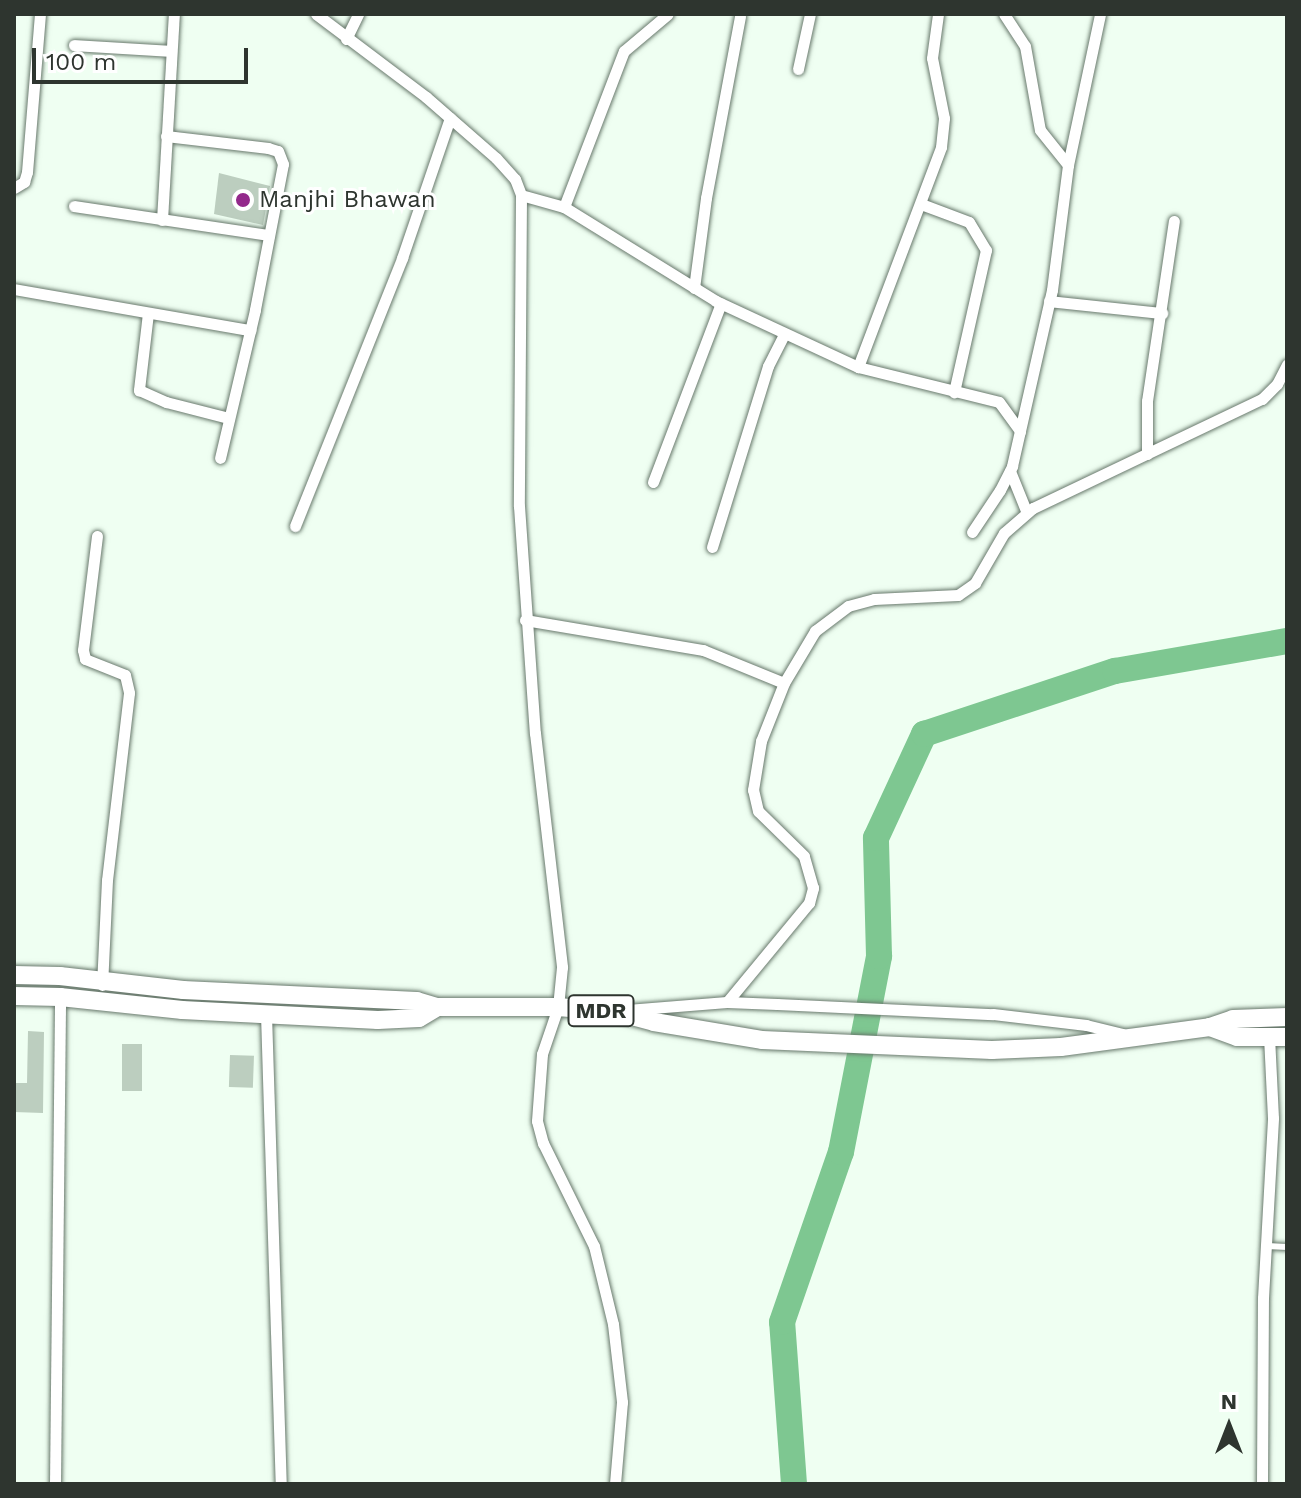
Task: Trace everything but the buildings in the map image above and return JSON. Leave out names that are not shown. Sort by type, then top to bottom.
[{"type":"main road","name":"MDR","points":[[14,975],[60,976],[183,990],[417,1001],[437,1007],[558,1007],[617,1012],[654,1022],[762,1040],[992,1050],[1061,1047],[1210,1027],[1233,1019],[1287,1017]]},
{"type":"main road","name":"MDR","points":[[14,996],[60,997],[182,1010],[378,1020],[419,1018],[437,1007]]},
{"type":"main road","name":"MDR","points":[[1210,1027],[1237,1037],[1278,1036]]},
{"type":"street","points":[[16,186],[29,160],[40,14]]},
{"type":"street","points":[[162,220],[174,14]]},
{"type":"street","points":[[316,14],[450,118],[496,158],[515,179],[521,195],[519,506],[525,620],[562,967],[558,1007],[542,1054],[537,1121],[543,1143],[594,1246],[613,1324],[622,1402],[615,1484]]},
{"type":"street","points":[[346,39],[358,14]]},
{"type":"street","points":[[564,207],[624,51],[668,14]]},
{"type":"street","points":[[798,69],[810,14]]},
{"type":"street","points":[[858,367],[921,204],[942,132],[944,118],[932,58],[938,14]]},
{"type":"street","points":[[1004,14],[1025,46],[1040,130],[1068,165]]},
{"type":"street","points":[[972,532],[1010,471],[1020,431],[1049,301],[1068,165],[1100,14]]},
{"type":"street","points":[[694,288],[706,198],[740,16]]},
{"type":"street","points":[[74,45],[171,51]]},
{"type":"street","points":[[295,526],[402,258],[450,118]]},
{"type":"street","points":[[166,136],[278,151],[283,164],[250,330],[220,458]]},
{"type":"street","points":[[521,195],[564,207],[694,288],[784,335],[858,367],[999,402],[1020,431]]},
{"type":"street","points":[[921,204],[969,222],[986,250],[954,392]]},
{"type":"street","points":[[74,206],[269,235]]},
{"type":"street","points":[[1147,454],[1144,424],[1174,221]]},
{"type":"street","points":[[14,289],[250,330]]},
{"type":"street","points":[[1049,301],[1162,313]]},
{"type":"street","points":[[653,482],[721,303]]},
{"type":"street","points":[[148,313],[139,390],[166,402],[229,418]]},
{"type":"street","points":[[712,547],[768,366],[784,335]]},
{"type":"street","points":[[727,1002],[809,903],[813,888],[804,856],[758,811],[753,790],[761,741],[784,683],[815,631],[848,606],[874,599],[958,595],[975,583],[1004,533],[1027,513],[1262,399],[1277,384],[1287,364]]},
{"type":"street","points":[[1010,471],[1027,513]]},
{"type":"street","points":[[97,536],[83,650],[85,659],[125,675],[129,693],[107,880],[102,1002]]},
{"type":"street","points":[[525,620],[703,650],[784,683]]},
{"type":"street","points":[[55,1484],[60,976]]},
{"type":"street","points":[[617,1012],[727,1002],[993,1014],[1086,1025],[1135,1037]]},
{"type":"street","points":[[266,1014],[281,1484]]},
{"type":"street","points":[[1262,1484],[1266,1246],[1278,1036]]},
{"type":"lane","points":[[1266,1246],[1287,1247]]},
{"type":"waterway","points":[[794,1484],[782,1322],[841,1152],[879,956],[876,838],[924,734],[1115,671],[1287,641]]},
{"type":"place","name":"Manjhi Bhawan","points":[[243,200]]}]
